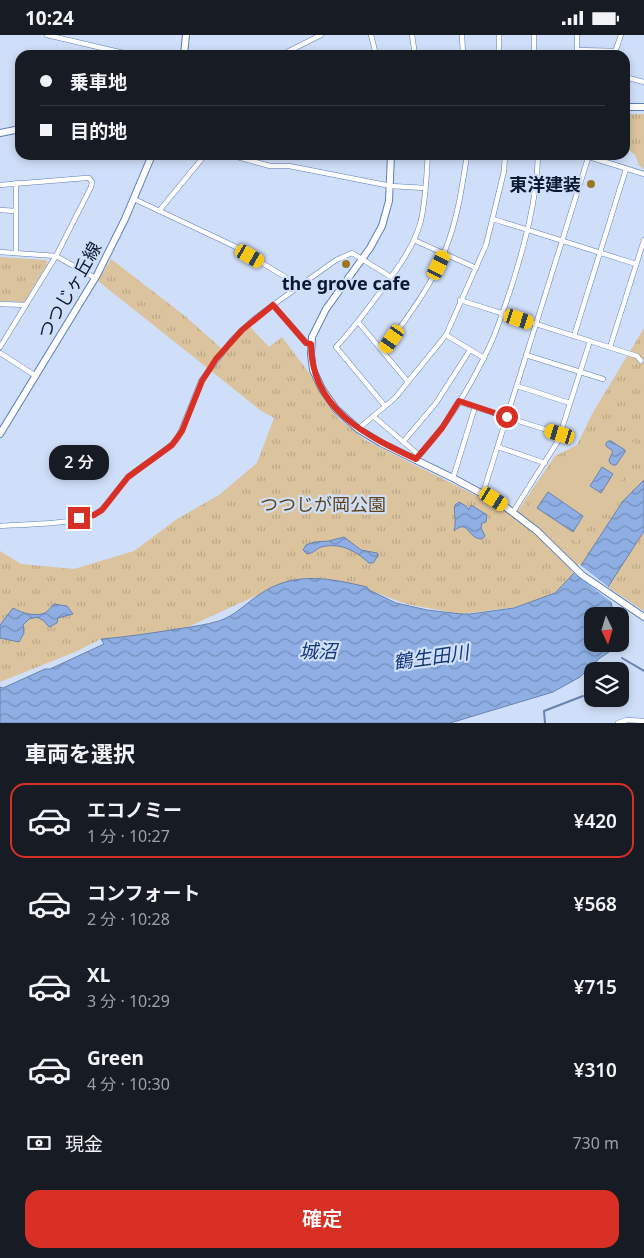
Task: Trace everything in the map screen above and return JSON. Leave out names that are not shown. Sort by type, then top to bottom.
[{"type":"street","points":[[47,35],[111,50]]},
{"type":"street","points":[[184,50],[186,35]]},
{"type":"street","points":[[291,50],[321,35]]},
{"type":"street","points":[[371,35],[375,50]]},
{"type":"street","points":[[412,35],[414,50]]},
{"type":"street","points":[[462,35],[463,50]]},
{"type":"street","points":[[499,35],[499,50]]},
{"type":"street","points":[[534,35],[534,50]]},
{"type":"street","points":[[577,35],[577,50]]},
{"type":"street","points":[[616,50],[621,35]]},
{"type":"street","points":[[630,78],[644,82]]},
{"type":"street","points":[[630,107],[644,107]]},
{"type":"street","points":[[0,133],[15,130]]},
{"type":"street","name":"つつじヶ丘線","points":[[0,434],[95,278],[118,235],[150,160]]},
{"type":"street","points":[[159,211],[201,160]]},
{"type":"street","points":[[250,160],[391,186],[425,188]]},
{"type":"street","points":[[392,160],[390,201],[382,226],[362,259],[326,309],[315,329],[311,344],[313,369],[322,389],[336,409],[358,429],[381,443],[417,457],[513,511],[537,531],[582,575],[644,617]]},
{"type":"street","points":[[385,406],[336,347],[359,323],[405,257],[414,239],[420,223],[428,160]]},
{"type":"street","points":[[383,351],[433,277],[444,253],[454,228],[465,160]]},
{"type":"street","points":[[358,429],[395,397],[446,335],[486,245],[504,171],[505,160]]},
{"type":"street","points":[[417,457],[442,428],[484,358],[502,313],[522,253],[535,189],[538,160]]},
{"type":"street","points":[[483,493],[563,241],[586,160]]},
{"type":"street","points":[[601,160],[644,174]]},
{"type":"street","points":[[574,336],[626,169]]},
{"type":"street","points":[[0,185],[86,178],[91,180],[91,187],[56,255],[0,347]]},
{"type":"street","points":[[16,183],[16,253]]},
{"type":"street","points":[[134,199],[234,246],[300,286]]},
{"type":"street","points":[[0,210],[16,211]]},
{"type":"street","points":[[493,219],[636,264]]},
{"type":"street","points":[[414,239],[476,268]]},
{"type":"street","points":[[610,347],[644,239]]},
{"type":"street","points":[[0,252],[56,255],[95,278]]},
{"type":"street","points":[[0,526],[65,522],[94,515],[102,510],[128,477],[172,445],[178,438],[202,381],[216,359],[232,340],[273,305],[336,260],[352,253],[391,277]]},
{"type":"street","points":[[460,300],[638,356],[641,361]]},
{"type":"street","points":[[0,304],[26,305]]},
{"type":"street","points":[[273,305],[306,343],[311,344]]},
{"type":"street","points":[[359,323],[408,382]]},
{"type":"street","points":[[446,335],[484,358]]},
{"type":"street","points":[[513,511],[554,449],[590,341]]},
{"type":"street","points":[[403,442],[436,403],[470,350]]},
{"type":"street","points":[[0,353],[36,375]]},
{"type":"street","points":[[526,355],[604,379]]},
{"type":"street","points":[[517,386],[570,403]]},
{"type":"street","points":[[459,401],[560,434]]},
{"type":"street","points":[[453,478],[475,407]]},
{"type":"street","points":[[373,416],[417,457]]},
{"type":"street","points":[[498,447],[545,463]]},
{"type":"street","points":[[618,723],[627,720],[644,721]]},
{"type":"green space","points":[[630,114],[644,114],[644,169],[639,165],[635,155],[630,150]]},
{"type":"green space","points":[[0,257],[46,260],[48,263],[25,301],[0,301]]},
{"type":"green space","name":"つつじが岡公園","points":[[111,259],[185,316],[222,349],[227,349],[249,326],[269,347],[282,337],[309,373],[337,417],[365,440],[515,515],[555,456],[577,445],[592,414],[644,328],[644,611],[600,582],[555,593],[516,607],[461,614],[406,604],[369,590],[309,579],[260,594],[177,632],[101,639],[75,652],[0,682],[0,551],[21,564],[74,569],[134,551],[177,519],[219,495],[257,463],[274,418],[260,410],[98,281]]},
{"type":"green space","points":[[608,424],[643,449],[577,543],[526,510],[559,463],[582,455]]},
{"type":"water","points":[[608,441],[625,450],[616,465],[610,463],[609,460],[613,451],[606,446]]},
{"type":"water","points":[[602,467],[613,474],[601,493],[590,486]]},
{"type":"water","name":"城沼","points":[[644,480],[644,531],[608,587],[612,607],[584,607],[584,653],[608,653],[596,662],[584,662],[584,673],[553,692],[450,723],[0,723],[0,687],[3,688],[45,669],[50,669],[104,644],[101,639],[198,626],[225,619],[260,594],[286,582],[299,579],[325,579],[367,587],[369,590],[396,603],[427,610],[470,614],[514,608],[555,593],[580,567],[623,501]]},
{"type":"water","points":[[548,492],[583,516],[573,532],[537,508]]},
{"type":"water","points":[[459,502],[469,510],[471,505],[487,515],[486,522],[482,523],[481,528],[485,536],[482,539],[473,536],[463,527],[454,531],[455,505]]},
{"type":"water","points":[[344,537],[361,550],[377,553],[378,556],[373,563],[369,563],[353,551],[341,547],[321,547],[307,554],[303,550],[306,545],[314,542]]},
{"type":"water","points":[[54,604],[67,606],[73,614],[58,618],[57,623],[49,627],[37,617],[29,619],[23,625],[24,633],[19,642],[0,638],[0,625],[13,608],[24,613],[37,615],[45,613]]},
{"type":"pier","points":[[579,564],[611,589],[614,604],[571,571]]},
{"type":"waterway","points":[[622,658],[644,671]]},
{"type":"waterway","points":[[545,723],[544,711],[583,696]]},
{"type":"place","name":"東洋建装","points":[[591,184]]},
{"type":"place","name":"the grove cafe","points":[[346,264]]},
{"type":"route","points":[[79,518],[94,515],[102,510],[128,477],[172,445],[182,431],[202,381],[216,359],[242,330],[273,305],[306,343],[311,344],[313,369],[330,402],[345,419],[381,443],[416,459],[442,428],[459,401],[507,417]]},
{"type":"water label","name":"鶴生田川","points":[[431,657]]}]
